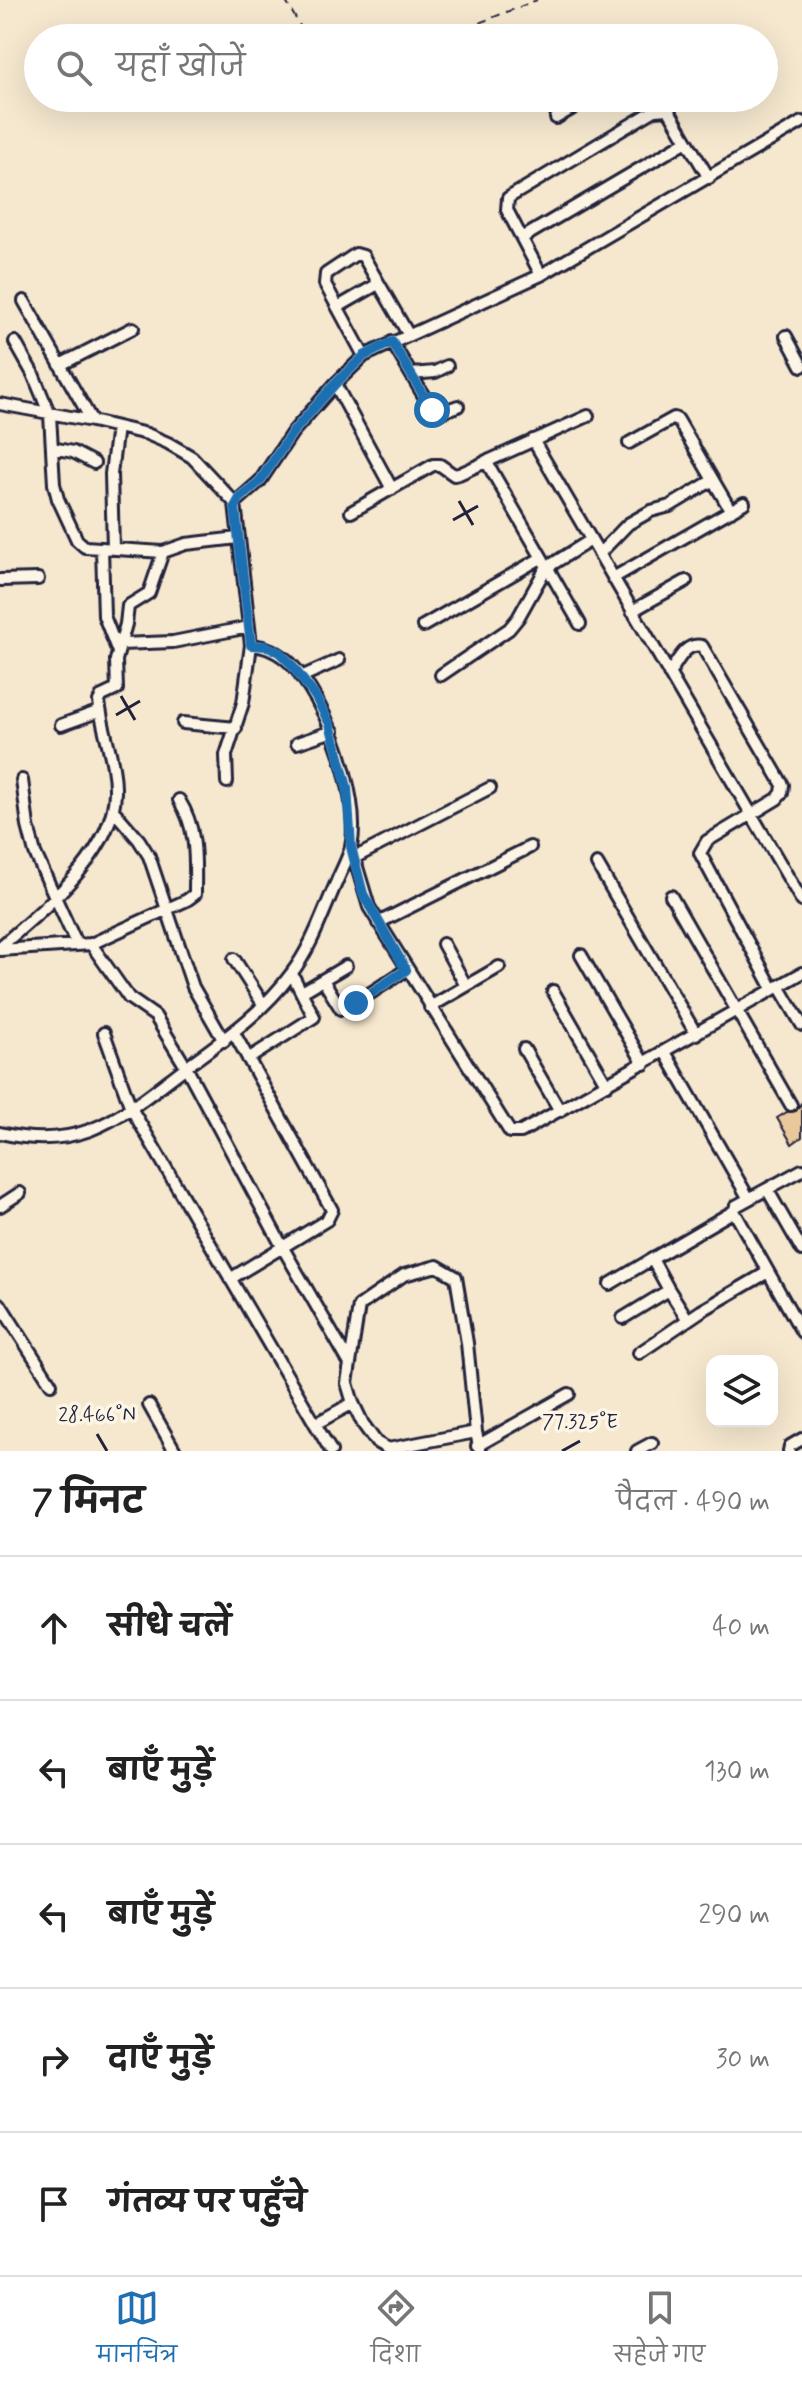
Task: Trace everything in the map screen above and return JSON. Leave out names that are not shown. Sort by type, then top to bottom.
[{"type":"street","points":[[556,118],[566,112]]},
{"type":"street","points":[[541,275],[507,210],[508,198],[652,112]]},
{"type":"street","points":[[670,112],[709,178]]},
{"type":"street","points":[[235,503],[260,481],[292,433],[364,356],[541,275],[802,122]]},
{"type":"street","points":[[522,238],[687,141]]},
{"type":"street","points":[[364,356],[325,284],[325,276],[356,254],[363,256],[408,334]]},
{"type":"street","points":[[338,307],[378,284]]},
{"type":"street","points":[[24,301],[92,421]]},
{"type":"street","points":[[60,365],[133,328]]},
{"type":"street","points":[[786,336],[802,366]]},
{"type":"street","points":[[15,342],[50,415],[56,492],[77,540],[85,547],[163,552],[186,544],[238,538]]},
{"type":"street","points":[[392,342],[432,410],[439,413],[458,406]]},
{"type":"street","points":[[411,374],[435,372],[447,366]]},
{"type":"street","points":[[335,384],[392,489]]},
{"type":"street","points":[[0,404],[147,434],[192,457],[235,503],[251,645],[243,703],[226,755],[227,782]]},
{"type":"street","points":[[351,512],[436,464],[454,475],[588,416]]},
{"type":"street","points":[[629,443],[674,418],[678,420],[731,511]]},
{"type":"street","points":[[117,427],[111,474],[104,616],[119,648]]},
{"type":"street","points":[[533,440],[802,901]]},
{"type":"street","points":[[52,448],[73,452],[94,463]]},
{"type":"street","points":[[486,461],[580,624]]},
{"type":"street","points":[[599,554],[628,524],[651,511],[670,506],[713,480]]},
{"type":"street","points":[[613,578],[744,503]]},
{"type":"street","points":[[423,626],[591,540]]},
{"type":"street","points":[[0,949],[56,897],[105,835],[116,789],[99,701],[102,696],[117,689],[119,648],[128,606],[149,593],[163,552]]},
{"type":"street","points":[[441,675],[509,629],[543,563]]},
{"type":"street","points":[[0,580],[38,579]]},
{"type":"street","points":[[632,611],[686,581]]},
{"type":"street","points":[[119,648],[173,642],[249,627]]},
{"type":"street","points":[[669,674],[688,647],[694,644],[702,646],[783,785],[777,799],[707,841],[700,853],[776,988],[802,1025]]},
{"type":"street","points":[[251,645],[266,646],[279,652],[315,696],[333,731],[349,797],[352,853],[363,894],[406,970],[510,1132],[521,1132],[560,1111],[802,973]]},
{"type":"street","points":[[301,677],[339,660]]},
{"type":"street","points":[[61,725],[100,711]]},
{"type":"street","points":[[183,723],[236,728]]},
{"type":"street","points":[[297,743],[333,731]]},
{"type":"street","points":[[22,780],[31,842],[77,945]]},
{"type":"street","points":[[0,1133],[53,1139],[90,1130],[131,1108],[234,1033],[292,974],[352,853],[490,788]]},
{"type":"street","points":[[0,949],[91,944],[195,894],[196,852],[193,835],[179,800]]},
{"type":"street","points":[[113,810],[145,848],[193,987],[224,1041]]},
{"type":"street","points":[[378,923],[530,847]]},
{"type":"street","points":[[597,864],[696,1034]]},
{"type":"street","points":[[671,896],[791,1105]]},
{"type":"street","points":[[91,944],[129,998],[155,1016],[350,1364]]},
{"type":"street","points":[[443,944],[466,986]]},
{"type":"street","points":[[581,955],[644,1064]]},
{"type":"street","points":[[234,959],[263,1004]]},
{"type":"street","points":[[302,992],[346,966]]},
{"type":"street","points":[[430,1007],[499,967]]},
{"type":"street","points":[[323,980],[341,1009],[346,1009],[406,970]]},
{"type":"street","points":[[248,1059],[313,1019],[314,1014],[292,974]]},
{"type":"street","points":[[553,991],[607,1085]]},
{"type":"street","points":[[104,1033],[131,1108],[331,1451]]},
{"type":"street","points":[[230,1279],[327,1220],[332,1210],[234,1033]]},
{"type":"street","points":[[524,1049],[560,1111]]},
{"type":"street","points":[[665,1052],[749,1199]]},
{"type":"street","points":[[610,1284],[802,1170]]},
{"type":"street","points":[[767,1189],[802,1250]]},
{"type":"street","points":[[0,1206],[20,1193]]},
{"type":"street","points":[[734,1211],[802,1332]]},
{"type":"street","points":[[652,1259],[688,1320]]},
{"type":"street","points":[[476,1432],[388,1449],[363,1424],[353,1403],[347,1383],[359,1306],[404,1275],[437,1266],[456,1277],[458,1290],[476,1432],[478,1448],[569,1394]]},
{"type":"street","points":[[639,1353],[768,1272]]},
{"type":"street","points":[[623,1318],[669,1290]]},
{"type":"street","points":[[0,1304],[51,1384]]},
{"type":"street","points":[[315,1424],[353,1403]]},
{"type":"street","points":[[149,1405],[175,1451]]},
{"type":"street","points":[[789,1451],[790,1446],[802,1439]]},
{"type":"street","points":[[637,1451],[652,1443]]},
{"type":"street","points":[[369,1451],[381,1445]]},
{"type":"path","points":[[285,0],[299,24]]},
{"type":"path","points":[[476,24],[537,0]]},
{"type":"building","points":[[802,1102],[802,1137],[792,1144],[777,1118],[796,1111]]},
{"type":"route","points":[[356,1003],[406,970],[363,894],[351,847],[347,787],[339,748],[330,724],[315,696],[279,652],[266,646],[251,645],[235,503],[260,481],[292,433],[335,384],[364,356],[392,342],[432,410]]}]
